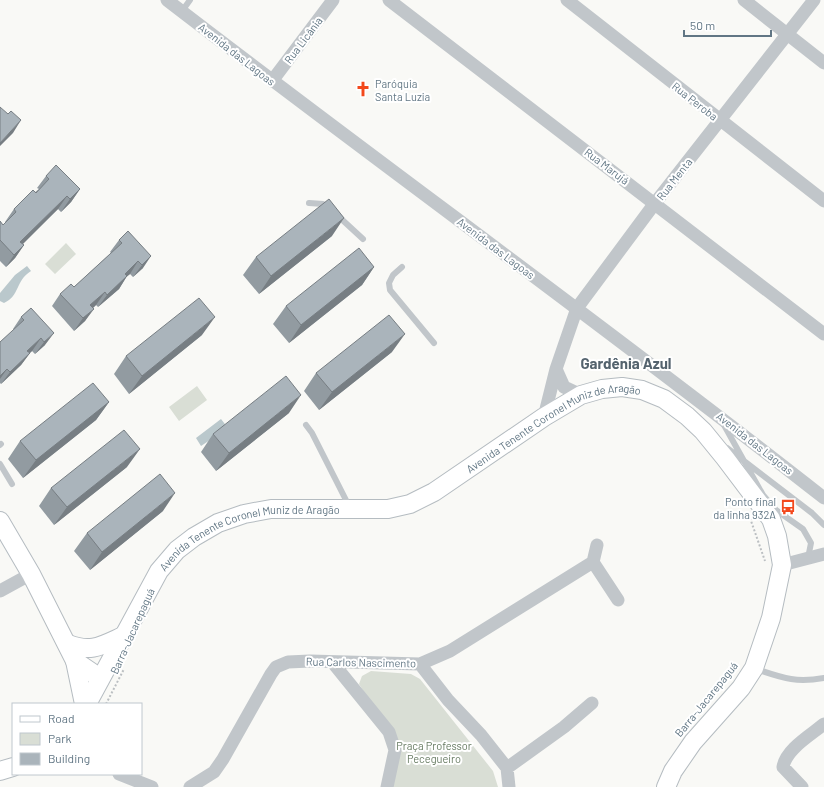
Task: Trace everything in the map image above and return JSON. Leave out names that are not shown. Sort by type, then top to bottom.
[{"type":"main road","name":"Avenida Tenente Coronel Muniz de Aragão","points":[[86,703],[159,571],[177,550],[194,537],[218,523],[244,514],[271,509],[388,510],[410,504],[434,492],[544,416],[581,394],[602,389],[622,387],[642,390],[664,399],[687,416],[703,431],[772,519],[777,536],[771,618],[754,668],[741,688],[693,742],[673,771],[666,787]]},
{"type":"main road","points":[[0,521],[31,574],[68,644],[75,661],[85,703]]},
{"type":"main road","points":[[68,644],[88,650],[98,648],[123,636]]},
{"type":"main road","points":[[75,661],[100,678]]},
{"type":"main road","points":[[0,771],[12,767]]},
{"type":"street","name":"Avenida das Lagoas","points":[[167,0],[272,81],[716,413],[824,498]]},
{"type":"street","name":"Rua Licânia","points":[[272,81],[334,0]]},
{"type":"street","name":"Rua Marujá","points":[[389,0],[824,334]]},
{"type":"street","name":"Rua Peroba","points":[[567,0],[824,201]]},
{"type":"street","points":[[744,0],[824,63]]},
{"type":"street","name":"Rua Menta","points":[[544,416],[556,370],[577,308],[655,203],[720,121],[786,33],[814,0]]},
{"type":"street","points":[[556,370],[564,387],[581,394]]},
{"type":"street","points":[[597,545],[593,562],[618,600]]},
{"type":"street","points":[[774,564],[824,554]]},
{"type":"street","name":"Rua Carlos Nascimento","points":[[190,787],[214,772],[224,759],[270,674],[276,667],[288,662],[310,661],[420,664],[450,652],[593,562]]},
{"type":"street","points":[[0,591],[31,574]]},
{"type":"street","points":[[333,662],[389,732],[395,750],[387,787]]},
{"type":"street","points":[[420,664],[448,700],[481,735],[507,768],[509,787]]},
{"type":"street","points":[[507,768],[564,727],[592,703]]},
{"type":"street","points":[[802,787],[783,767],[784,762],[791,753],[824,724]]},
{"type":"street","points":[[122,775],[152,787]]},
{"type":"lane","points":[[182,11],[190,0]]},
{"type":"lane","points":[[309,203],[323,204],[362,239]]},
{"type":"lane","points":[[402,267],[391,279],[389,283],[390,290],[434,343]]},
{"type":"lane","points":[[716,413],[763,495],[776,510],[803,529],[811,543],[808,558]]},
{"type":"lane","points":[[306,425],[312,433],[351,510]]},
{"type":"lane","points":[[703,431],[812,513],[824,525]]},
{"type":"lane","points":[[0,464],[12,484]]},
{"type":"lane","points":[[754,668],[790,680],[804,682],[824,678]]},
{"type":"path","points":[[748,511],[774,564]]},
{"type":"path","name":"Barra-Jacarepaguá","points":[[106,703],[127,662]]},
{"type":"green space","points":[[66,243],[76,254],[55,274],[45,264]]},
{"type":"green space","points":[[197,386],[207,400],[179,421],[169,407]]},
{"type":"green space","name":"Praça Professor Pecegueiro","points":[[371,671],[411,674],[420,679],[493,771],[498,787],[391,787],[399,747],[359,684],[362,676]]},
{"type":"shaded area","points":[[27,266],[31,271],[22,279],[13,296],[4,303],[0,301],[0,293],[15,275]]},
{"type":"shaded area","points":[[221,419],[228,428],[201,446],[196,438]]},
{"type":"building","points":[[0,107],[8,114],[11,111],[21,120],[0,143]]},
{"type":"building","points":[[56,165],[80,189],[70,199],[67,196],[20,242],[24,245],[14,255],[0,240],[0,221],[3,225],[16,212],[14,209],[33,190],[36,193],[49,179],[46,176]]},
{"type":"building","points":[[329,199],[344,218],[271,276],[256,257]]},
{"type":"building","points":[[128,231],[151,256],[142,265],[138,261],[125,274],[127,276],[107,295],[105,292],[90,305],[94,309],[83,318],[60,294],[71,284],[74,287],[122,243],[119,240]]},
{"type":"building","points":[[359,248],[374,267],[301,325],[286,306]]},
{"type":"building","points":[[199,298],[215,317],[142,376],[126,356]]},
{"type":"building","points":[[31,308],[54,333],[44,342],[41,338],[27,351],[30,353],[10,372],[7,369],[0,376],[0,342],[24,320],[21,317]]},
{"type":"building","points":[[389,315],[405,334],[332,392],[316,373]]},
{"type":"building","points":[[286,376],[301,395],[229,453],[213,434]]},
{"type":"building","points":[[93,383],[109,402],[36,460],[20,441]]},
{"type":"building","points":[[124,430],[140,449],[67,507],[51,488]]},
{"type":"building","points":[[160,474],[175,493],[102,552],[87,533]]},
{"type":"place","name":"Paróquia Santa Luzia","points":[[363,89]]},
{"type":"place","name":"Ponto final da linha 932A","points":[[788,507]]},
{"type":"district","name":"Gardênia Azul","points":[[626,363]]}]
